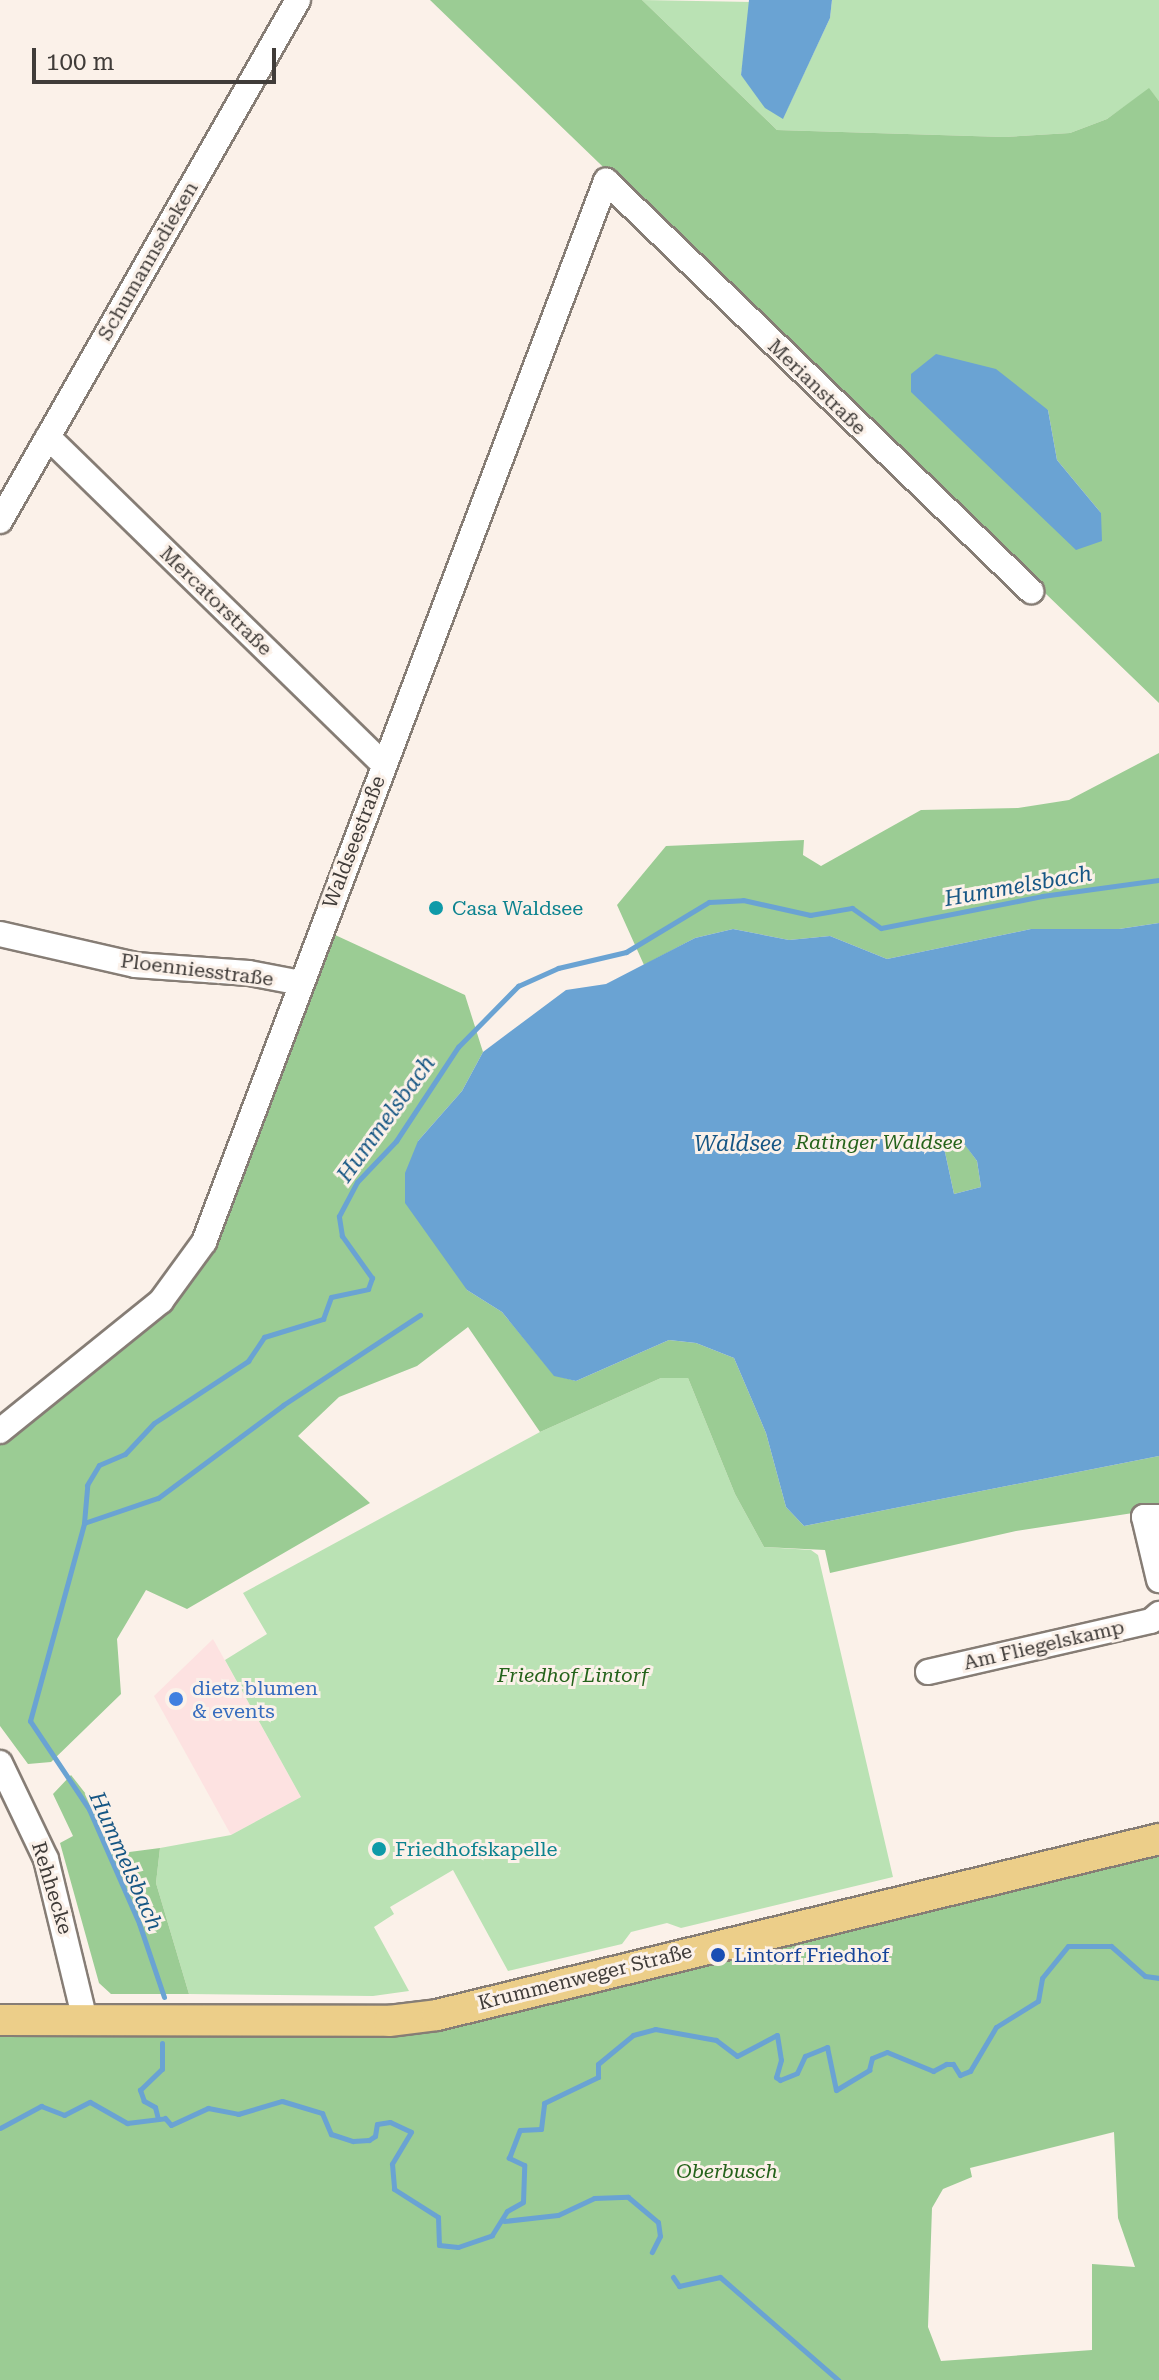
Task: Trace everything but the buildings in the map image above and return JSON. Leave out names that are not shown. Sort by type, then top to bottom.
[{"type":"main road","name":"Krummenweger Straße","points":[[0,2020],[389,2021],[437,2015],[1159,1839]]},
{"type":"street","name":"Schumannsdieken","points":[[0,521],[298,0]]},
{"type":"street","name":"Merianstraße","points":[[606,181],[1031,591]]},
{"type":"street","name":"Waldseestraße","points":[[0,1431],[161,1301],[185,1274],[204,1242],[606,181]]},
{"type":"street","name":"Mercatorstraße","points":[[48,437],[383,764]]},
{"type":"street","name":"Ploenniesstraße","points":[[0,934],[135,965],[249,973],[301,983]]},
{"type":"street","points":[[1159,1517],[1144,1517],[1159,1580]]},
{"type":"street","name":"Am Fliegelskamp","points":[[928,1672],[1151,1621],[1159,1614]]},
{"type":"street","name":"Rehhecke","points":[[0,1763],[46,1859],[85,2020]]},
{"type":"shaded area","points":[[213,1639],[301,1797],[231,1835],[154,1696]]},
{"type":"green space","points":[[430,0],[642,0],[777,130],[1004,137],[1070,133],[1107,119],[1149,88],[1159,101],[1159,703]],"holes":[[[911,374],[1048,410],[1057,460],[1101,513]]]},
{"type":"green space","points":[[642,0],[752,2],[741,75],[783,118],[830,18],[832,0],[1159,0],[1159,101],[1149,89],[1107,119],[1070,133],[1004,137],[777,130]]},
{"type":"green space","points":[[1159,753],[1159,923],[1119,929],[1031,929],[887,959],[830,936],[789,940],[733,929],[695,938],[644,965],[617,905],[666,846],[804,840],[803,855],[821,866],[921,810],[1018,808],[1069,800]]},
{"type":"green space","points":[[333,934],[465,995],[483,1052],[462,1091],[418,1141],[467,1290],[502,1312],[554,1375],[576,1381],[669,1340],[696,1343],[734,1358],[766,1433],[786,1507],[804,1526],[1159,1456],[1159,1509],[1016,1531],[830,1573],[825,1550],[764,1547],[735,1494],[688,1378],[661,1378],[540,1432],[468,1327],[417,1366],[339,1397],[298,1436],[370,1503],[187,1609],[146,1590],[117,1639],[121,1694],[51,1762],[28,1764],[0,1726],[0,1444],[146,1329],[180,1297],[212,1249]]},
{"type":"green space","points":[[959,1136],[977,1161],[981,1187],[954,1194],[943,1143]]},
{"type":"green space","name":"Friedhof Lintorf","points":[[661,1378],[688,1378],[735,1494],[764,1547],[811,1550],[818,1555],[893,1877],[681,1928],[667,1923],[631,1932],[622,1944],[508,1971],[453,1870],[390,1907],[394,1914],[374,1927],[409,1991],[373,1996],[189,1994],[156,1883],[160,1848],[231,1835],[301,1797],[225,1660],[267,1634],[243,1593],[540,1432]]},
{"type":"green space","points":[[71,1775],[89,1798],[114,1854],[160,1848],[156,1883],[189,1994],[111,1994],[99,1983],[60,1843],[73,1836],[53,1794]]},
{"type":"green space","name":"Oberbusch","points":[[1159,1849],[1159,2380],[0,2380],[0,2035],[404,2036]],"holes":[[[1114,2132],[1118,2218],[1135,2267],[1092,2264],[1092,2350],[941,2361],[928,2327],[932,2208],[943,2189],[972,2177],[970,2168]]]},
{"type":"water","points":[[749,0],[832,0],[830,18],[783,119],[765,108],[741,75]]},
{"type":"water","points":[[936,354],[996,369],[1048,410],[1057,460],[1101,513],[1102,541],[1076,550],[911,392],[911,374]]},
{"type":"water","name":"Waldsee","points":[[1159,923],[1159,1456],[804,1526],[786,1507],[766,1433],[734,1358],[696,1343],[669,1340],[576,1381],[554,1376],[502,1312],[467,1290],[405,1203],[405,1173],[418,1141],[462,1091],[483,1052],[566,990],[606,984],[695,938],[733,929],[789,940],[830,936],[887,959],[1031,929],[1119,929]],"holes":[[[959,1137],[977,1161],[981,1187],[954,1194],[943,1143]]]},
{"type":"waterway","name":"Hummelsbach","points":[[164,1997],[139,1923],[89,1809],[30,1721],[84,1523],[87,1485],[99,1465],[125,1454],[154,1423],[248,1361],[264,1337],[323,1319],[331,1297],[368,1289],[372,1278],[342,1236],[339,1216],[357,1182],[396,1141],[458,1047],[518,986],[558,968],[626,952],[709,902],[743,900],[810,915],[852,908],[881,928],[1042,896],[1159,880]]},
{"type":"waterway","points":[[84,1523],[158,1498],[283,1405],[420,1315]]},
{"type":"waterway","points":[[0,2128],[41,2106],[64,2115],[90,2102],[127,2123],[165,2118],[171,2125],[208,2108],[238,2114],[282,2101],[322,2113],[331,2134],[353,2141],[369,2140],[375,2136],[377,2124],[390,2122],[411,2132],[392,2164],[394,2189],[438,2217],[439,2245],[458,2247],[492,2235],[507,2211],[523,2202],[524,2165],[509,2158],[520,2130],[541,2129],[544,2103],[598,2077],[598,2064],[633,2035],[655,2029],[716,2040],[737,2056],[777,2035],[781,2060],[776,2077],[780,2080],[797,2073],[805,2056],[827,2047],[836,2090],[869,2070],[872,2058],[887,2052],[933,2071],[946,2064],[953,2064],[960,2075],[970,2071],[996,2027],[1038,2001],[1042,1978],[1068,1946],[1111,1946],[1145,1976],[1159,1978]]},
{"type":"waterway","name":"Hummelsbach","points":[[158,2119],[155,2107],[144,2101],[140,2090],[162,2069],[162,2043]]},
{"type":"waterway","points":[[504,2221],[558,2215],[594,2198],[628,2197],[658,2222],[660,2236],[652,2252]]},
{"type":"waterway","points":[[673,2277],[679,2286],[720,2277],[838,2380]]},
{"type":"place","name":"Casa Waldsee","points":[[436,908]]},
{"type":"place","name":"dietz blumen & events","points":[[176,1699]]},
{"type":"place","name":"Friedhofskapelle","points":[[379,1849]]},
{"type":"place","name":"Lintorf Friedhof","points":[[718,1955]]},
{"type":"park label","name":"Ratinger Waldsee","points":[[879,1142]]}]
